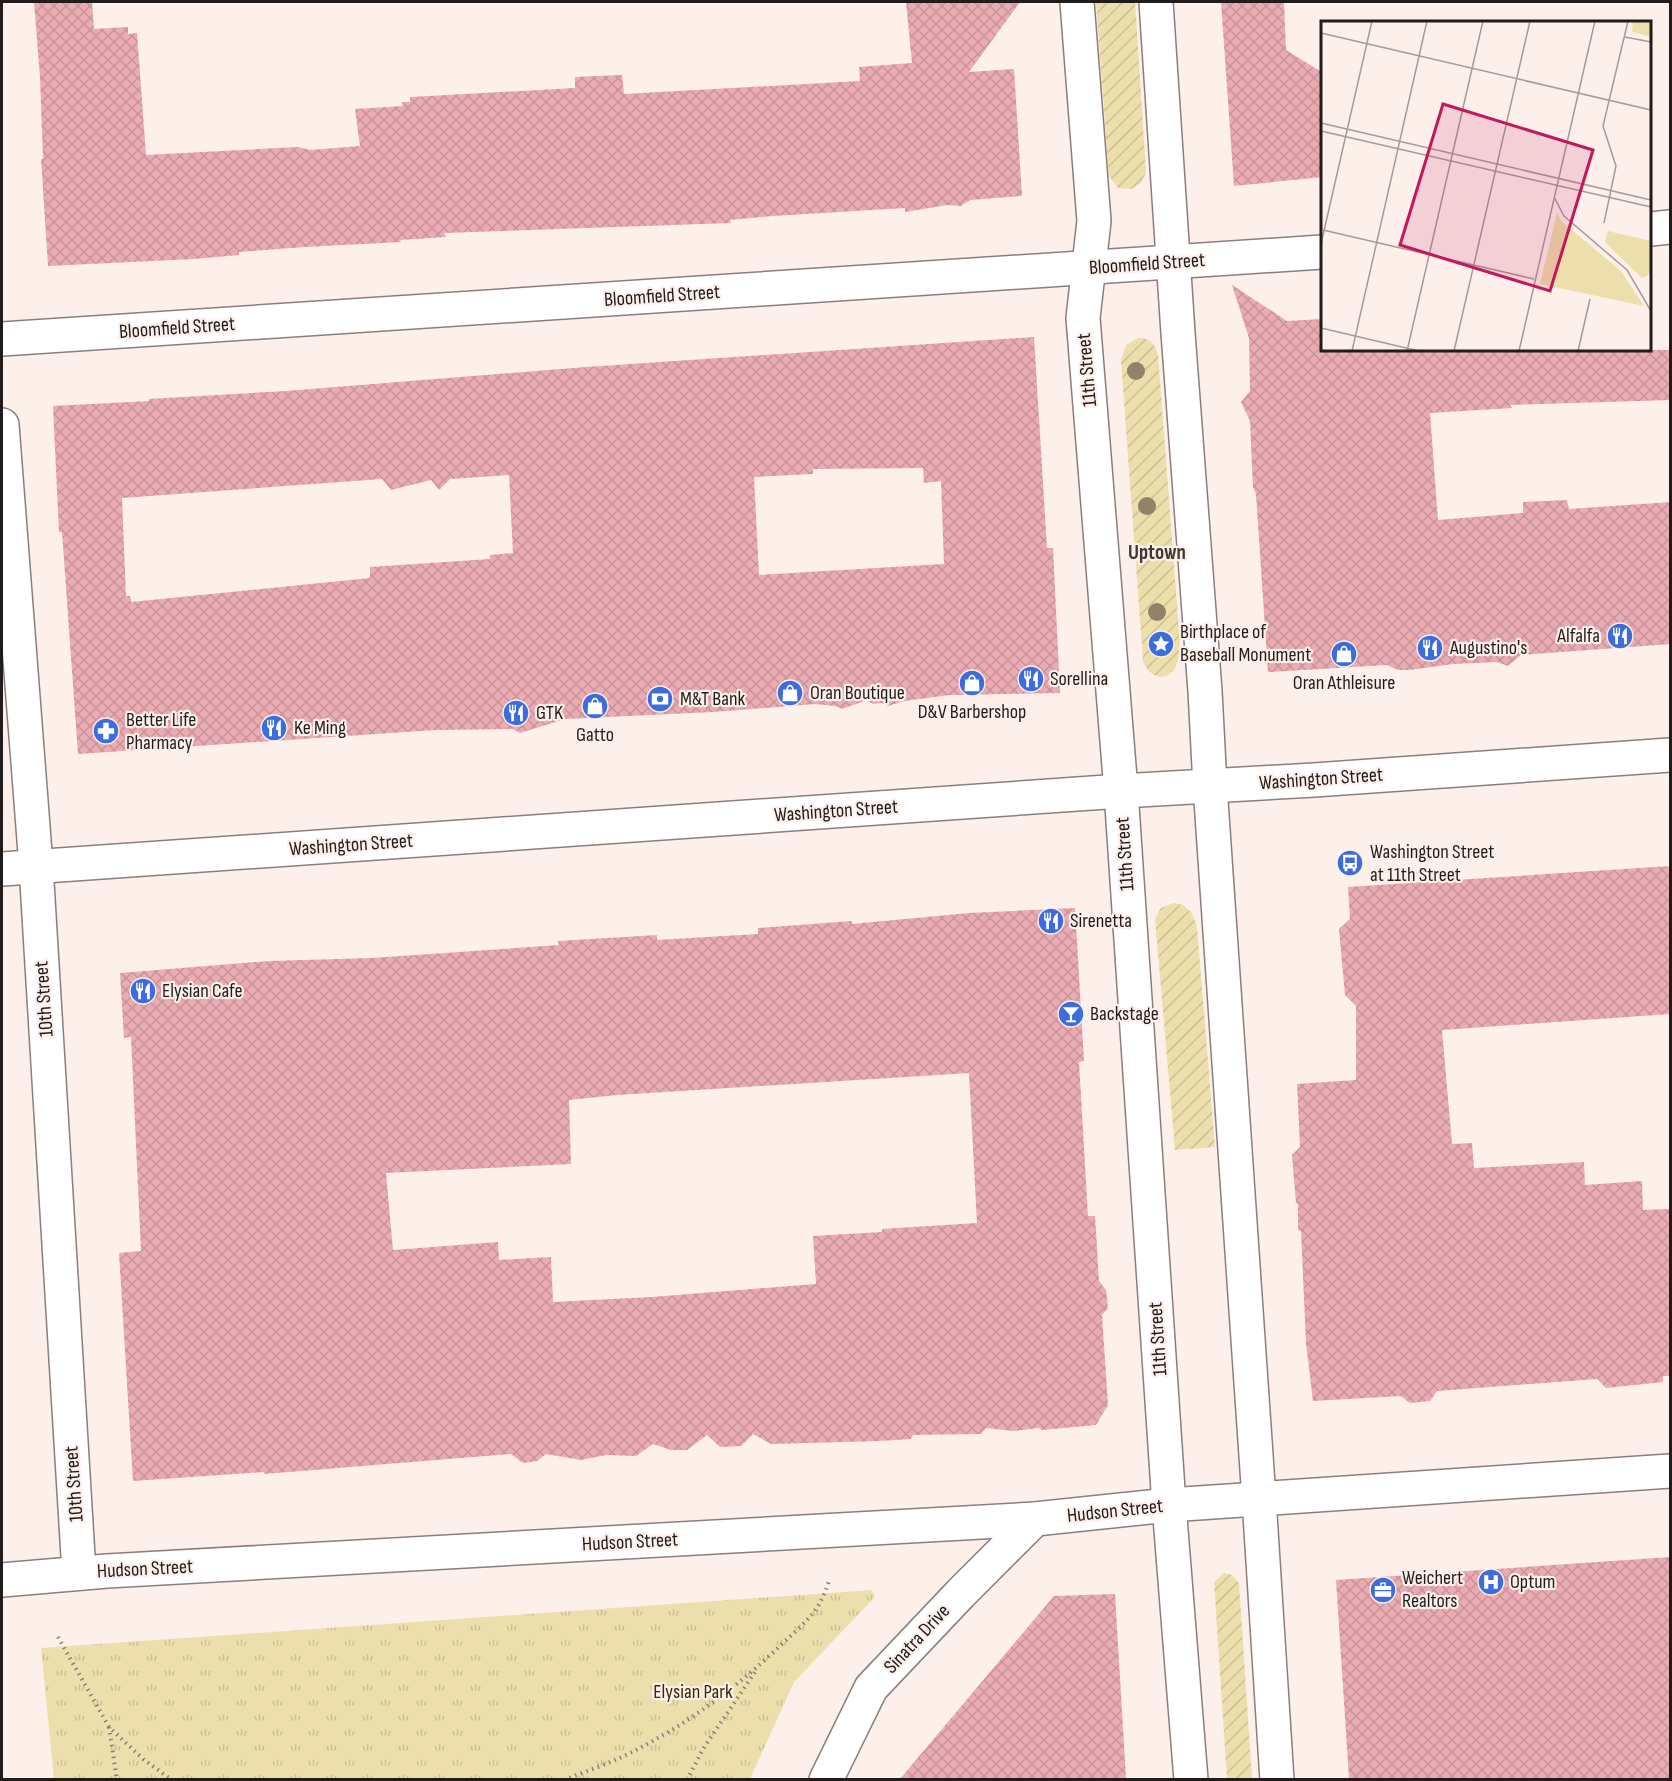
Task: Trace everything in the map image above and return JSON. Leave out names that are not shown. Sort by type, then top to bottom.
[{"type":"street","name":"11th Street","points":[[1077,2],[1094,221],[1083,318],[1121,791],[1168,1505],[1191,1779]]},
{"type":"street","points":[[1156,2],[1205,691],[1277,1779]]},
{"type":"street","points":[[1651,229],[1671,227]]},
{"type":"street","name":"Bloomfield Street","points":[[2,339],[1321,252]]},
{"type":"street","name":"10th Street","points":[[2,425],[36,866],[79,1573]]},
{"type":"street","name":"Washington Street","points":[[2,869],[1671,755]]},
{"type":"street","name":"Hudson Street","points":[[2,1580],[79,1573],[1035,1519],[1168,1505],[1671,1471]]},
{"type":"street","name":"Sinatra Drive","points":[[826,1779],[871,1688],[1035,1519]]},
{"type":"path","points":[[564,1779],[624,1755],[684,1723],[759,1666],[815,1613],[828,1581]]},
{"type":"path","points":[[58,1637],[109,1727],[143,1759],[172,1779]]},
{"type":"path","points":[[687,1779],[703,1749],[759,1666]]},
{"type":"path","points":[[109,1727],[117,1779]]},
{"type":"green space","points":[[1096,2],[1135,2],[1146,172],[1142,182],[1132,189],[1118,188],[1109,176]]},
{"type":"green space","points":[[1138,338],[1152,342],[1158,355],[1180,644],[1175,668],[1171,673],[1162,677],[1149,671],[1143,661],[1121,360],[1126,345]]},
{"type":"green space","points":[[1173,903],[1183,905],[1190,911],[1197,928],[1215,1147],[1175,1150],[1155,919],[1161,908]]},
{"type":"green space","points":[[1224,1573],[1232,1575],[1239,1583],[1252,1779],[1227,1779],[1214,1582]]},
{"type":"green space","name":"Elysian Park","points":[[872,1590],[875,1596],[872,1600],[794,1682],[750,1779],[54,1779],[41,1648]]},
{"type":"building","points":[[34,2],[92,2],[94,29],[128,27],[128,34],[137,33],[146,155],[298,147],[310,150],[360,146],[355,109],[403,106],[402,102],[410,102],[410,97],[575,88],[575,77],[622,75],[624,94],[860,81],[859,67],[912,63],[906,2],[1020,2],[969,72],[1014,69],[1022,196],[970,200],[961,206],[947,205],[905,212],[905,208],[773,216],[730,220],[731,223],[444,233],[446,237],[400,240],[401,242],[239,252],[239,255],[194,259],[48,266],[41,159],[43,159],[40,77]]},
{"type":"building","points":[[1221,2],[1284,2],[1286,50],[1321,72],[1321,177],[1234,186]]},
{"type":"building","points":[[1232,285],[1287,321],[1321,319],[1321,351],[1671,350],[1671,400],[1510,405],[1512,408],[1430,413],[1438,520],[1523,513],[1523,502],[1567,500],[1569,509],[1671,502],[1671,644],[1521,655],[1508,666],[1497,662],[1453,664],[1410,670],[1398,670],[1387,665],[1268,672],[1250,421],[1241,402],[1250,391],[1249,338]]},
{"type":"building","points":[[1034,337],[1047,548],[1053,548],[1060,693],[950,695],[904,701],[888,706],[882,703],[873,704],[867,700],[842,709],[836,706],[815,704],[713,712],[565,719],[520,733],[513,729],[435,730],[78,754],[62,532],[59,532],[53,406],[286,391],[586,367]],"holes":[[[923,468],[924,483],[941,481],[944,564],[759,575],[754,477],[813,474],[813,469]],[[509,475],[513,553],[490,555],[490,559],[370,567],[370,578],[131,602],[130,596],[126,596],[122,498],[382,479],[391,490],[431,480],[439,490],[450,479]]]},
{"type":"building","points":[[1670,866],[1670,1014],[1442,1030],[1452,1144],[1472,1143],[1474,1168],[1584,1162],[1585,1185],[1642,1181],[1643,1210],[1671,1209],[1671,1376],[1663,1376],[1663,1382],[1606,1388],[1597,1379],[1437,1391],[1430,1401],[1410,1403],[1401,1396],[1313,1401],[1306,1343],[1301,1231],[1298,1230],[1298,1204],[1296,1203],[1292,1155],[1300,1147],[1297,1084],[1356,1080],[1356,1006],[1345,995],[1339,929],[1350,919],[1348,887]]},
{"type":"building","points":[[1075,908],[1084,1061],[1079,1062],[1088,1216],[1095,1216],[1099,1281],[1106,1290],[1108,1308],[1102,1315],[1108,1405],[1096,1425],[1014,1431],[986,1428],[981,1434],[913,1435],[911,1439],[880,1441],[771,1444],[753,1434],[741,1446],[720,1447],[707,1435],[687,1450],[671,1450],[653,1444],[636,1456],[606,1455],[581,1460],[546,1454],[537,1461],[523,1463],[511,1454],[264,1474],[264,1472],[133,1481],[119,1253],[141,1251],[131,1037],[124,1038],[120,973],[270,961],[372,958],[559,945],[558,941],[657,935],[657,940],[758,934],[758,928],[852,921],[852,924],[969,913]],"holes":[[[969,1073],[977,1223],[813,1236],[816,1284],[553,1302],[551,1257],[499,1260],[498,1242],[393,1250],[386,1173],[571,1164],[569,1100]]]},
{"type":"building","points":[[1671,1557],[1671,1779],[1349,1779],[1336,1580]]},
{"type":"building","points":[[1115,1594],[1126,1779],[900,1779],[1054,1596]]},
{"type":"place","name":"Alfalfa","points":[[1620,636]]},
{"type":"place","name":"Birthplace of Baseball Monument","points":[[1161,644]]},
{"type":"place","name":"Augustino's","points":[[1430,648]]},
{"type":"place","name":"Oran Athleisure","points":[[1344,654]]},
{"type":"place","name":"Sorellina","points":[[1031,679]]},
{"type":"place","name":"D&V Barbershop","points":[[972,683]]},
{"type":"place","name":"Oran Boutique","points":[[790,693]]},
{"type":"place","name":"M&T Bank","points":[[660,699]]},
{"type":"place","name":"Gatto","points":[[595,706]]},
{"type":"place","name":"GTK","points":[[516,713]]},
{"type":"place","name":"Ke Ming","points":[[274,728]]},
{"type":"place","name":"Better Life Pharmacy","points":[[106,731]]},
{"type":"place","name":"Washington Street at 11th Street","points":[[1350,863]]},
{"type":"place","name":"Sirenetta","points":[[1051,921]]},
{"type":"place","name":"Elysian Cafe","points":[[143,991]]},
{"type":"place","name":"Backstage","points":[[1071,1014]]},
{"type":"place","name":"Optum","points":[[1491,1582]]},
{"type":"place","name":"Weichert Realtors","points":[[1383,1590]]},
{"type":"district","name":"Uptown","points":[[1157,552]]}]
